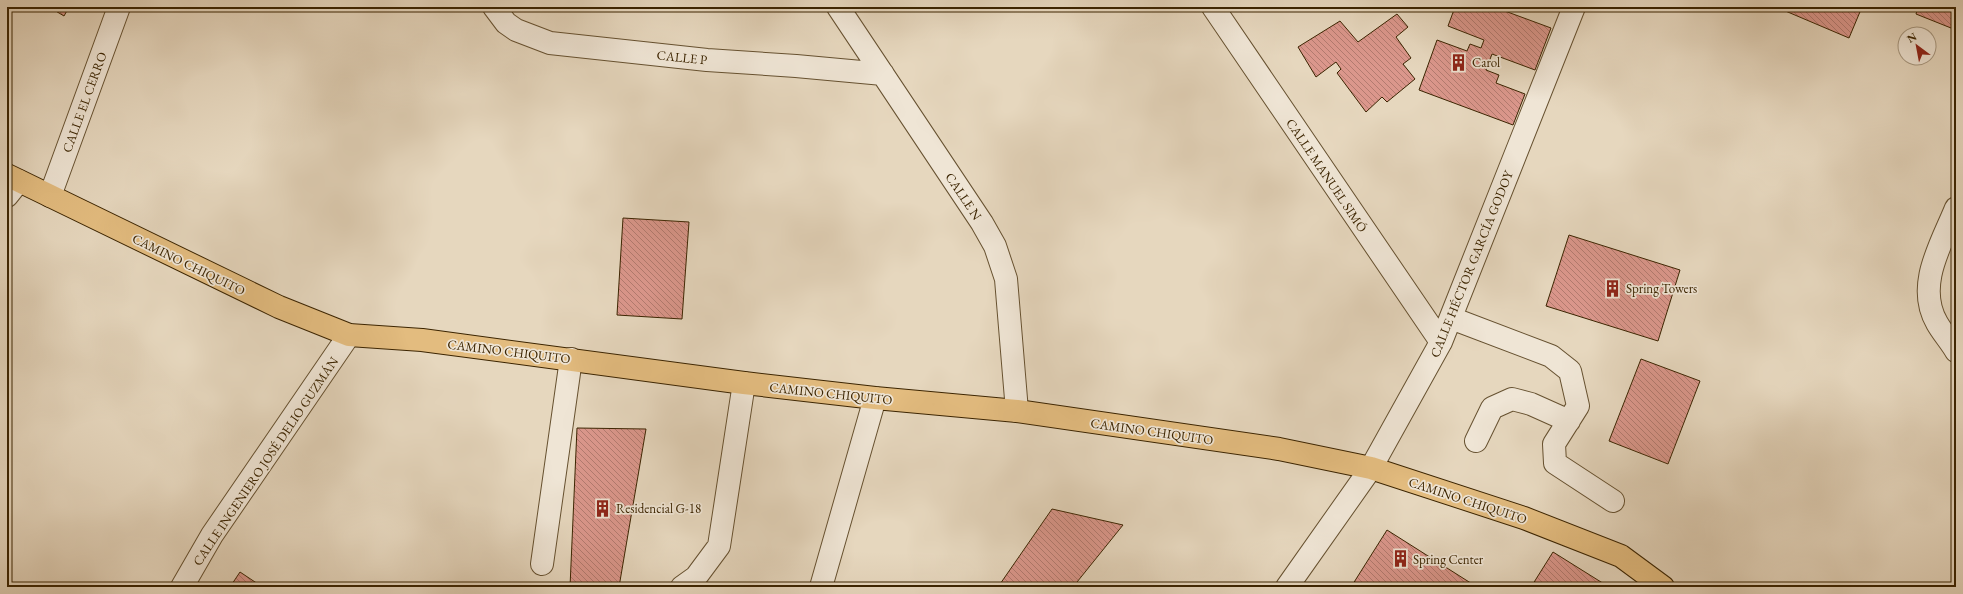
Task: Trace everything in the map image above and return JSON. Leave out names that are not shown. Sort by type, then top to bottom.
[{"type":"main road","name":"CAMINO CHIQUITO","points":[[11,184],[50,196],[279,307],[348,335],[422,340],[744,383],[875,398],[1017,411],[1279,449],[1371,468],[1524,518],[1621,556],[1663,587]]},
{"type":"street","name":"CALLE EL CERRO","points":[[50,196],[119,7]]},
{"type":"street","name":"CALLE P","points":[[494,7],[506,23],[516,30],[550,43],[707,60],[883,74]]},
{"type":"street","name":"CALLE N","points":[[838,7],[982,223],[995,246],[1006,279],[1017,411]]},
{"type":"street","name":"CALLE MANUEL SIMÓ","points":[[1212,7],[1441,342]]},
{"type":"street","name":"CALLE HÉCTOR GARCÍA GODOY","points":[[1287,587],[1371,468],[1441,342],[1574,7]]},
{"type":"street","points":[[1956,208],[1929,274],[1929,297],[1936,321],[1956,351]]},
{"type":"street","points":[[1451,318],[1551,356],[1570,370],[1578,406],[1554,444],[1555,463],[1613,501]]},
{"type":"street","name":"CALLE INGENIERO JOSÉ DELIO GUZMÁN","points":[[182,587],[212,535],[348,335]]},
{"type":"street","points":[[542,564],[571,359]]},
{"type":"street","points":[[682,587],[696,577],[719,546],[744,383]]},
{"type":"street","points":[[821,587],[875,398]]},
{"type":"street","points":[[1476,440],[1492,408],[1512,399],[1531,404],[1569,422]]},
{"type":"building","points":[[49,7],[69,7],[64,16]]},
{"type":"building","name":"Carol","points":[[1455,7],[1494,7],[1551,28],[1535,70],[1492,54],[1486,70],[1499,75],[1496,83],[1525,94],[1513,125],[1419,90],[1437,40],[1467,51],[1470,44],[1481,48],[1484,40],[1448,26]]},
{"type":"building","points":[[1776,7],[1862,7],[1849,38]]},
{"type":"building","points":[[1918,7],[1956,7],[1956,30],[1916,14]]},
{"type":"building","points":[[1397,14],[1408,27],[1396,37],[1411,58],[1403,64],[1415,79],[1387,102],[1382,97],[1366,112],[1337,73],[1341,69],[1336,62],[1316,77],[1298,47],[1340,21],[1358,42]]},
{"type":"building","points":[[623,218],[689,222],[682,319],[617,315]]},
{"type":"building","name":"Spring Towers","points":[[1569,235],[1680,270],[1658,341],[1546,306]]},
{"type":"building","points":[[1641,359],[1700,381],[1668,464],[1609,441]]},
{"type":"building","name":"Residencial G-18","points":[[577,428],[646,429],[619,587],[570,587]]},
{"type":"building","points":[[1052,509],[1123,525],[1073,587],[998,587]]},
{"type":"building","name":"Spring Center","points":[[1387,530],[1477,587],[1351,587]]},
{"type":"building","points":[[1553,552],[1609,587],[1531,587]]},
{"type":"building","points":[[240,572],[261,586],[230,587]]},
{"type":"place","name":"Carol","points":[[1459,62]]},
{"type":"place","name":"Spring Towers","points":[[1613,288]]},
{"type":"place","name":"Residencial G-18","points":[[603,508]]},
{"type":"place","name":"Spring Center","points":[[1400,559]]}]
